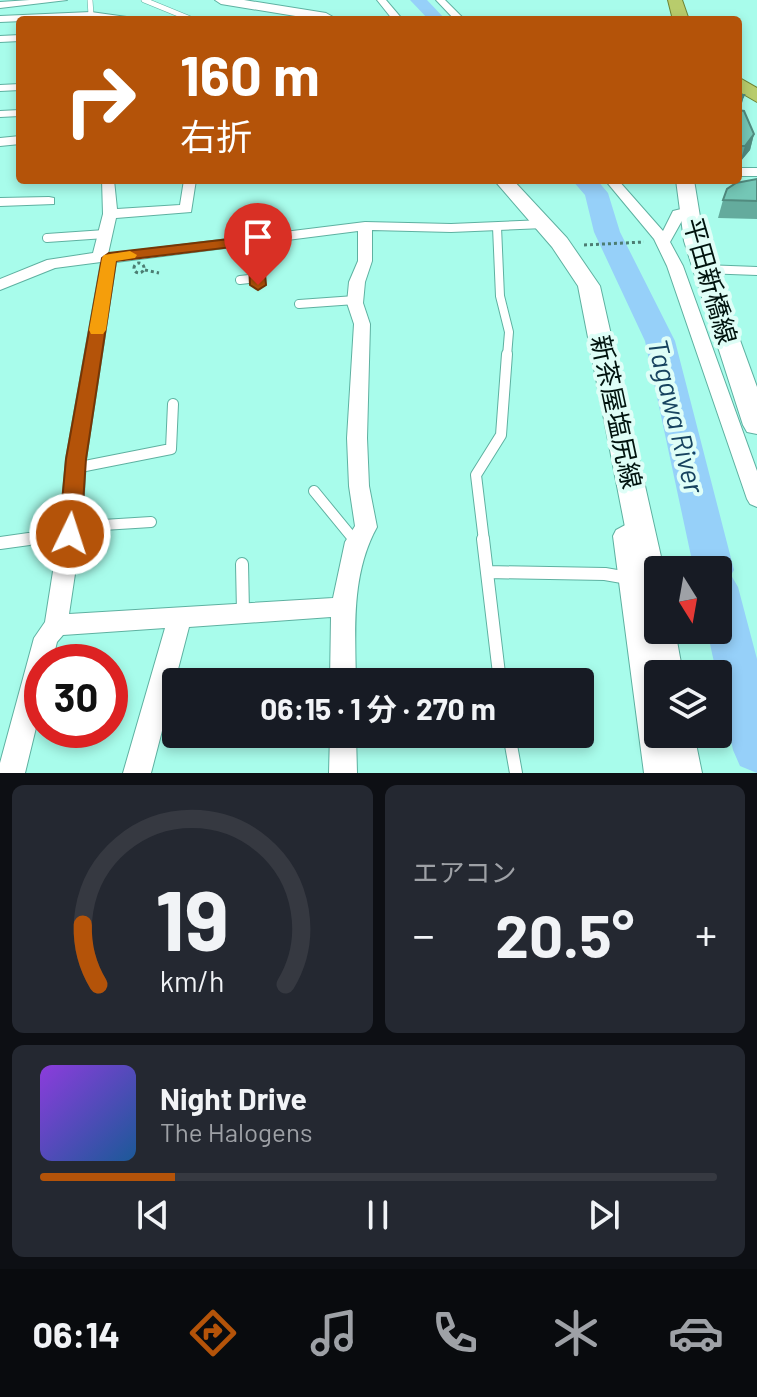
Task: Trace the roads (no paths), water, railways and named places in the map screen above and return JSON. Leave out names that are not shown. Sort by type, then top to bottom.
[{"type":"main road","points":[[221,0],[311,16]]},
{"type":"main road","points":[[304,0],[324,16]]},
{"type":"main road","name":"新茶屋塩尻線","points":[[507,184],[574,258],[589,286],[640,525],[663,660]]},
{"type":"main road","name":"平田新橋線","points":[[686,184],[703,269],[757,424]]},
{"type":"main road","points":[[678,748],[682,773]]},
{"type":"street","points":[[0,5],[63,0]]},
{"type":"street","points":[[381,0],[395,16]]},
{"type":"street","points":[[440,0],[456,16]]},
{"type":"street","points":[[84,16],[101,16]]},
{"type":"street","points":[[11,773],[46,638],[56,625],[110,214],[108,184]]},
{"type":"street","points":[[110,214],[186,209],[189,184]]},
{"type":"street","points":[[614,184],[675,266],[757,499]]},
{"type":"street","points":[[0,202],[49,201]]},
{"type":"street","points":[[653,240],[667,238],[678,214],[689,211]]},
{"type":"street","points":[[0,285],[21,272],[226,236],[255,240],[365,226],[497,227],[544,224]]},
{"type":"street","points":[[343,668],[343,607],[356,542],[366,527],[359,486],[357,438],[362,324],[355,300],[357,282],[365,261],[365,226]]},
{"type":"street","points":[[640,525],[624,536],[658,773]]},
{"type":"street","points":[[56,625],[343,607]]},
{"type":"street","points":[[137,773],[180,616]]},
{"type":"street","points":[[343,748],[343,773]]},
{"type":"lane","points":[[90,0],[91,15]]},
{"type":"lane","points":[[144,0],[183,16]]},
{"type":"lane","points":[[497,227],[500,296],[509,332],[501,435],[476,475],[498,668]]},
{"type":"lane","points":[[47,238],[105,234]]},
{"type":"lane","points":[[240,280],[258,282],[255,240]]},
{"type":"lane","points":[[703,269],[757,271]]},
{"type":"lane","points":[[299,304],[355,300]]},
{"type":"lane","points":[[75,468],[171,449],[173,404]]},
{"type":"lane","points":[[314,491],[356,542]]},
{"type":"lane","points":[[0,543],[70,530],[151,522]]},
{"type":"lane","points":[[242,564],[243,612]]},
{"type":"lane","points":[[487,572],[605,574],[628,578]]},
{"type":"lane","points":[[512,748],[516,773]]},
{"type":"waterway","name":"Tagawa River","points":[[418,0],[434,16]]},
{"type":"waterway","name":"Tagawa River","points":[[588,184],[596,193],[607,232],[660,341],[711,556]]},
{"type":"waterway","name":"Tagawa River","points":[[732,644],[757,750]]}]
